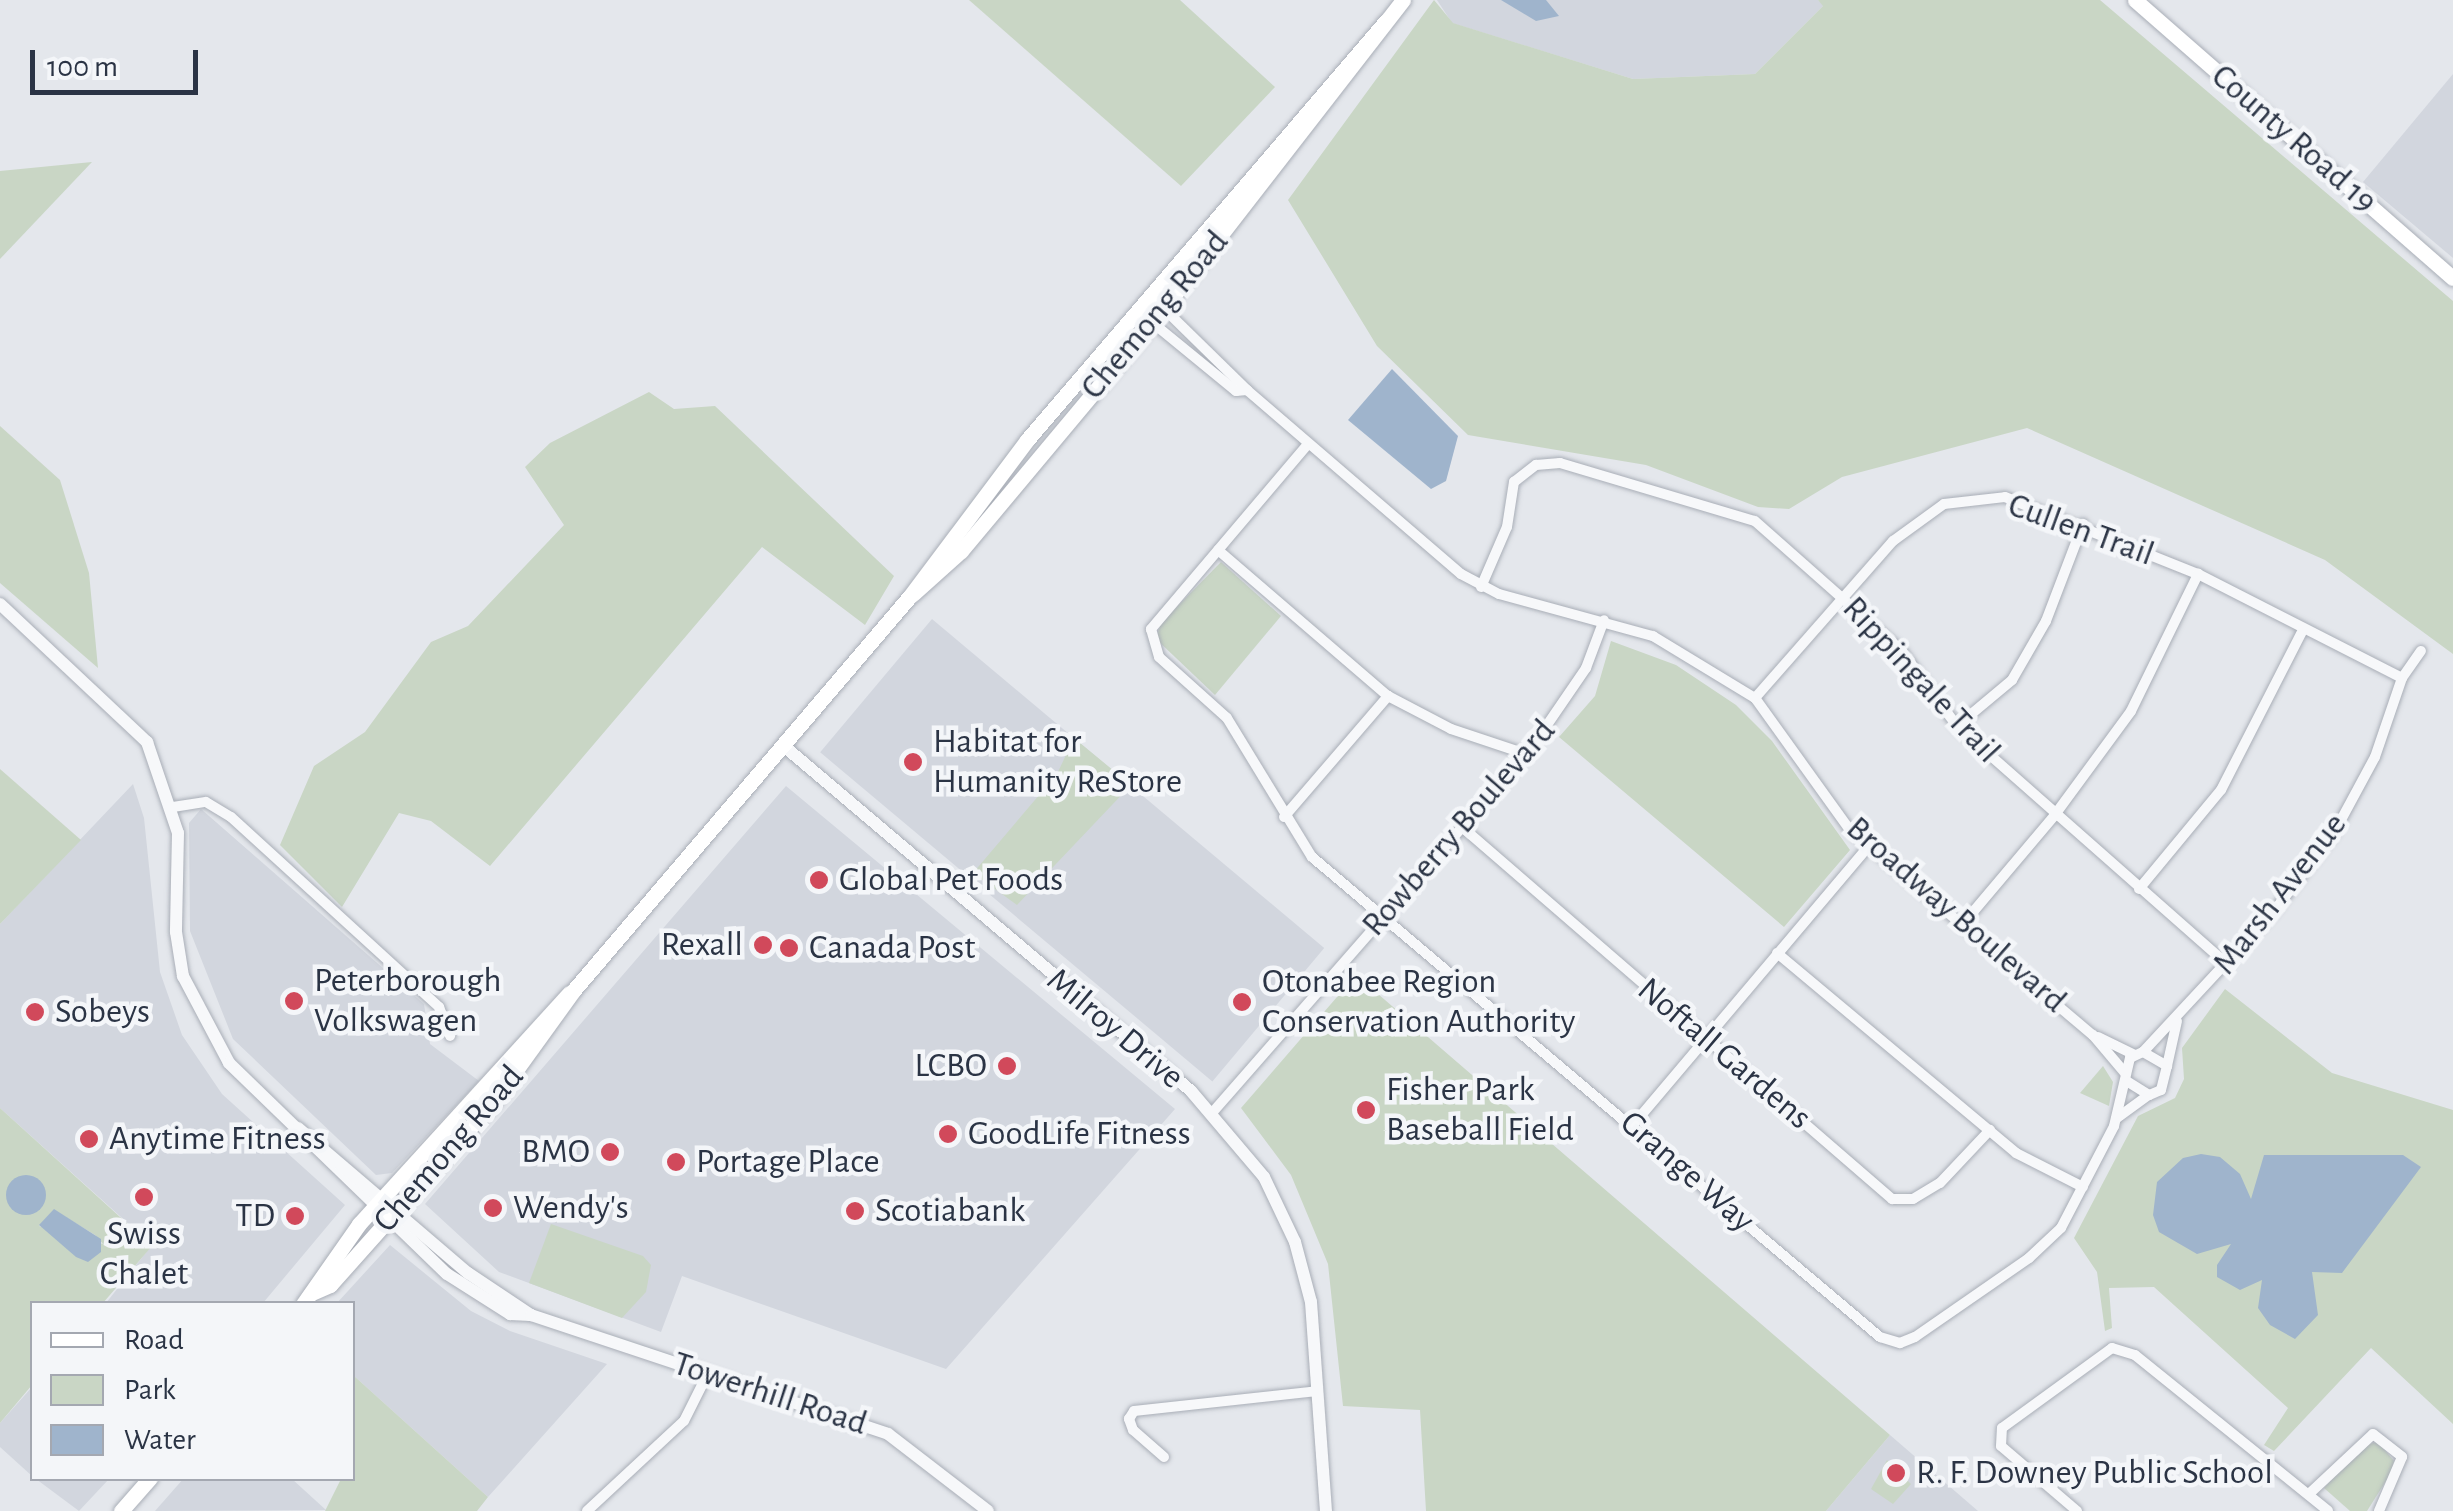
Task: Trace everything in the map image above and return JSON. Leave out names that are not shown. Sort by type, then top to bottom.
[{"type":"main road","name":"Chemong Road","points":[[307,1298],[330,1285],[514,1078],[572,991],[785,746],[910,596],[970,511],[1403,0]]},
{"type":"main road","name":"County Road 19","points":[[2135,0],[2453,278]]},
{"type":"main road","name":"Chemong Road","points":[[910,596],[962,551],[1164,308],[1386,20]]},
{"type":"main road","name":"Chemong Road","points":[[307,1298],[323,1268],[551,1006],[572,991]]},
{"type":"main road","points":[[120,1511],[147,1481]]},
{"type":"street","name":"Broadway Boulevard","points":[[1150,295],[1246,390],[1481,587],[1604,620],[1710,665],[1756,698],[1850,830],[2093,1035],[2126,1077],[2149,1095]]},
{"type":"street","name":"Broadway Boulevard","points":[[1137,310],[1236,391],[1246,390]]},
{"type":"street","name":"Grange Way","points":[[1308,444],[1151,629],[1158,657],[1227,718],[1312,856],[1891,1342],[1915,1337],[2029,1258],[2060,1228],[2116,1118],[2126,1077],[2139,1054]]},
{"type":"street","name":"Rippingale Trail","points":[[1481,587],[1506,527],[1514,482],[1536,465],[1560,463],[1756,521],[1901,650],[1956,726],[2226,963]]},
{"type":"street","name":"Cullen Trail","points":[[1756,698],[1885,548],[1944,504],[2005,497],[2083,524],[2198,574],[2402,678]]},
{"type":"street","points":[[1956,726],[2012,680],[2046,621],[2083,524]]},
{"type":"street","points":[[1218,550],[1388,696],[1450,729],[1526,754]]},
{"type":"street","points":[[1962,925],[2054,816],[2131,711],[2198,574]]},
{"type":"street","name":"Towerhill Road","points":[[0,604],[147,742],[173,807],[176,932],[192,1002],[237,1073],[295,1128],[468,1274],[530,1314],[888,1434],[988,1511]]},
{"type":"street","name":"Rowberry Boulevard","points":[[1212,1113],[1526,754],[1568,700],[1604,620]]},
{"type":"street","points":[[2139,888],[2222,790],[2303,630]]},
{"type":"street","name":"Marsh Avenue","points":[[2139,1054],[2177,1020],[2334,833],[2375,757],[2402,678],[2421,651]]},
{"type":"street","points":[[1284,816],[1388,696]]},
{"type":"street","name":"Milroy Drive","points":[[785,746],[1212,1113],[1264,1177],[1295,1242],[1311,1302],[1326,1511]]},
{"type":"street","points":[[173,807],[206,802],[231,817],[439,1008],[450,1036]]},
{"type":"street","name":"Noftall Gardens","points":[[1462,827],[1892,1199],[1932,1189],[1990,1130]]},
{"type":"street","points":[[1633,1125],[1869,846]]},
{"type":"street","points":[[1777,953],[2016,1153],[2083,1186]]},
{"type":"street","name":"Marsh Avenue","points":[[2149,1095],[2168,1079],[2177,1020]]},
{"type":"street","name":"Broadway Boulevard","points":[[2093,1035],[2167,1066]]},
{"type":"street","name":"Grange Way","points":[[2116,1118],[2149,1095]]},
{"type":"street","points":[[2077,1511],[2001,1446],[2002,1428],[2112,1348],[2135,1355],[2258,1460],[2310,1494],[2328,1511]]},
{"type":"street","points":[[587,1511],[684,1421],[708,1374]]},
{"type":"street","points":[[1164,1457],[1133,1430],[1129,1419],[1134,1411],[1317,1391]]},
{"type":"street","points":[[2310,1494],[2373,1434],[2402,1456],[2379,1511]]},
{"type":"shaded area","points":[[1437,0],[1818,0],[1824,5],[1755,74],[1633,79],[1452,23]]},
{"type":"shaded area","points":[[2453,74],[2453,258],[2363,182]]},
{"type":"shaded area","points":[[932,619],[1324,948],[1212,1081],[820,752]]},
{"type":"shaded area","points":[[133,784],[144,818],[160,972],[182,1035],[222,1094],[345,1205],[265,1301],[108,1301],[152,1245],[0,1108],[0,924]]},
{"type":"shaded area","points":[[786,786],[1175,1109],[946,1369],[682,1276],[661,1332],[499,1272],[425,1204]]},
{"type":"shaded area","points":[[201,809],[424,1004],[430,1044],[479,1081],[392,1173],[376,1175],[233,1039],[190,931],[189,823]]},
{"type":"shaded area","points":[[390,1245],[471,1311],[510,1331],[607,1364],[488,1497],[355,1377],[355,1301],[339,1301]]},
{"type":"shaded area","points":[[30,1389],[30,1474],[0,1447],[0,1423]]},
{"type":"shaded area","name":"R. F. Downey Public School","points":[[1890,1435],[1978,1511],[1826,1511]]},
{"type":"shaded area","points":[[39,1481],[107,1481],[79,1511]]},
{"type":"shaded area","points":[[181,1481],[294,1481],[326,1510],[155,1511]]},
{"type":"green space","points":[[969,0],[1180,0],[1275,87],[1181,186]]},
{"type":"green space","points":[[1434,0],[1453,23],[1633,79],[1755,74],[1823,6],[1818,0],[2100,0],[2453,301],[2453,654],[2325,560],[2027,428],[1842,477],[1789,509],[1758,507],[1646,465],[1468,435],[1377,346],[1288,200]]},
{"type":"green space","points":[[92,162],[0,259],[0,171]]},
{"type":"green space","points":[[649,392],[674,409],[715,406],[894,576],[865,625],[762,547],[490,866],[431,821],[399,813],[342,907],[280,845],[314,766],[365,732],[431,642],[468,626],[564,525],[525,467],[550,443]]},
{"type":"green space","points":[[0,426],[60,480],[89,573],[98,668],[0,583]]},
{"type":"green space","points":[[1221,562],[1281,616],[1215,695],[1156,639],[1161,623]]},
{"type":"green space","points":[[1611,641],[1676,665],[1736,705],[1772,741],[1850,850],[1784,927],[1559,737],[1595,696]]},
{"type":"green space","points":[[1074,738],[1131,785],[1017,905],[973,873],[1057,774]]},
{"type":"green space","points":[[0,769],[81,840],[0,924]]},
{"type":"green space","points":[[1356,975],[1890,1435],[1826,1511],[1426,1511],[1420,1410],[1343,1406],[1328,1264],[1291,1175],[1241,1108]]},
{"type":"green space","points":[[2225,989],[2332,1073],[2453,1110],[2453,1424],[2371,1348],[2274,1451],[2264,1445],[2288,1408],[2154,1287],[2109,1288],[2112,1328],[2105,1331],[2097,1272],[2074,1238],[2138,1116],[2175,1098],[2184,1079],[2182,1048]]},
{"type":"green space","points":[[2103,1066],[2113,1082],[2109,1106],[2080,1093]]},
{"type":"green space","points":[[0,1108],[152,1246],[105,1301],[30,1301],[30,1387],[0,1423]],"holes":[[[54,1210],[103,1244],[39,1226]]]},
{"type":"green space","points":[[551,1224],[643,1256],[651,1265],[646,1292],[622,1318],[529,1283]]},
{"type":"green space","points":[[355,1377],[488,1497],[477,1511],[325,1511],[340,1481],[355,1481]]},
{"type":"green space","points":[[2378,1442],[2394,1461],[2391,1473],[2367,1511],[2350,1511],[2324,1488],[2365,1445]]},
{"type":"green space","points":[[1887,1460],[1911,1484],[1893,1504],[1871,1489]]},
{"type":"water","points":[[1501,0],[1546,0],[1559,16],[1536,21]]},
{"type":"water","points":[[1392,369],[1458,436],[1446,481],[1431,489],[1348,420]]},
{"type":"water","points":[[2201,1154],[2220,1157],[2240,1174],[2251,1199],[2264,1155],[2403,1155],[2421,1167],[2342,1273],[2312,1272],[2318,1315],[2295,1339],[2270,1325],[2258,1308],[2262,1280],[2240,1290],[2217,1277],[2217,1265],[2231,1244],[2197,1254],[2159,1232],[2153,1215],[2157,1182],[2183,1158]]},
{"type":"water","points":[[26,1175],[40,1181],[46,1195],[40,1209],[26,1215],[12,1209],[6,1195],[12,1181]]},
{"type":"water","points":[[54,1209],[101,1239],[101,1252],[88,1262],[76,1257],[39,1225]]},
{"type":"place","name":"Habitat for Humanity ReStore","points":[[913,762]]},
{"type":"place","name":"Global Pet Foods","points":[[819,880]]},
{"type":"place","name":"Rexall","points":[[763,945]]},
{"type":"place","name":"Canada Post","points":[[789,948]]},
{"type":"place","name":"Peterborough Volkswagen","points":[[294,1001]]},
{"type":"place","name":"Otonabee Region Conservation Authority","points":[[1242,1002]]},
{"type":"place","name":"Sobeys","points":[[35,1012]]},
{"type":"place","name":"LCBO","points":[[1007,1066]]},
{"type":"place","name":"Fisher Park Baseball Field","points":[[1366,1110]]},
{"type":"place","name":"GoodLife Fitness","points":[[948,1134]]},
{"type":"place","name":"Anytime Fitness","points":[[89,1139]]},
{"type":"place","name":"BMO","points":[[610,1152]]},
{"type":"place","name":"Portage Place","points":[[676,1162]]},
{"type":"place","name":"Swiss Chalet","points":[[144,1197]]},
{"type":"place","name":"Wendy's","points":[[493,1208]]},
{"type":"place","name":"Scotiabank","points":[[855,1211]]},
{"type":"place","name":"TD","points":[[295,1216]]},
{"type":"place","name":"R. F. Downey Public School","points":[[1896,1473]]}]
